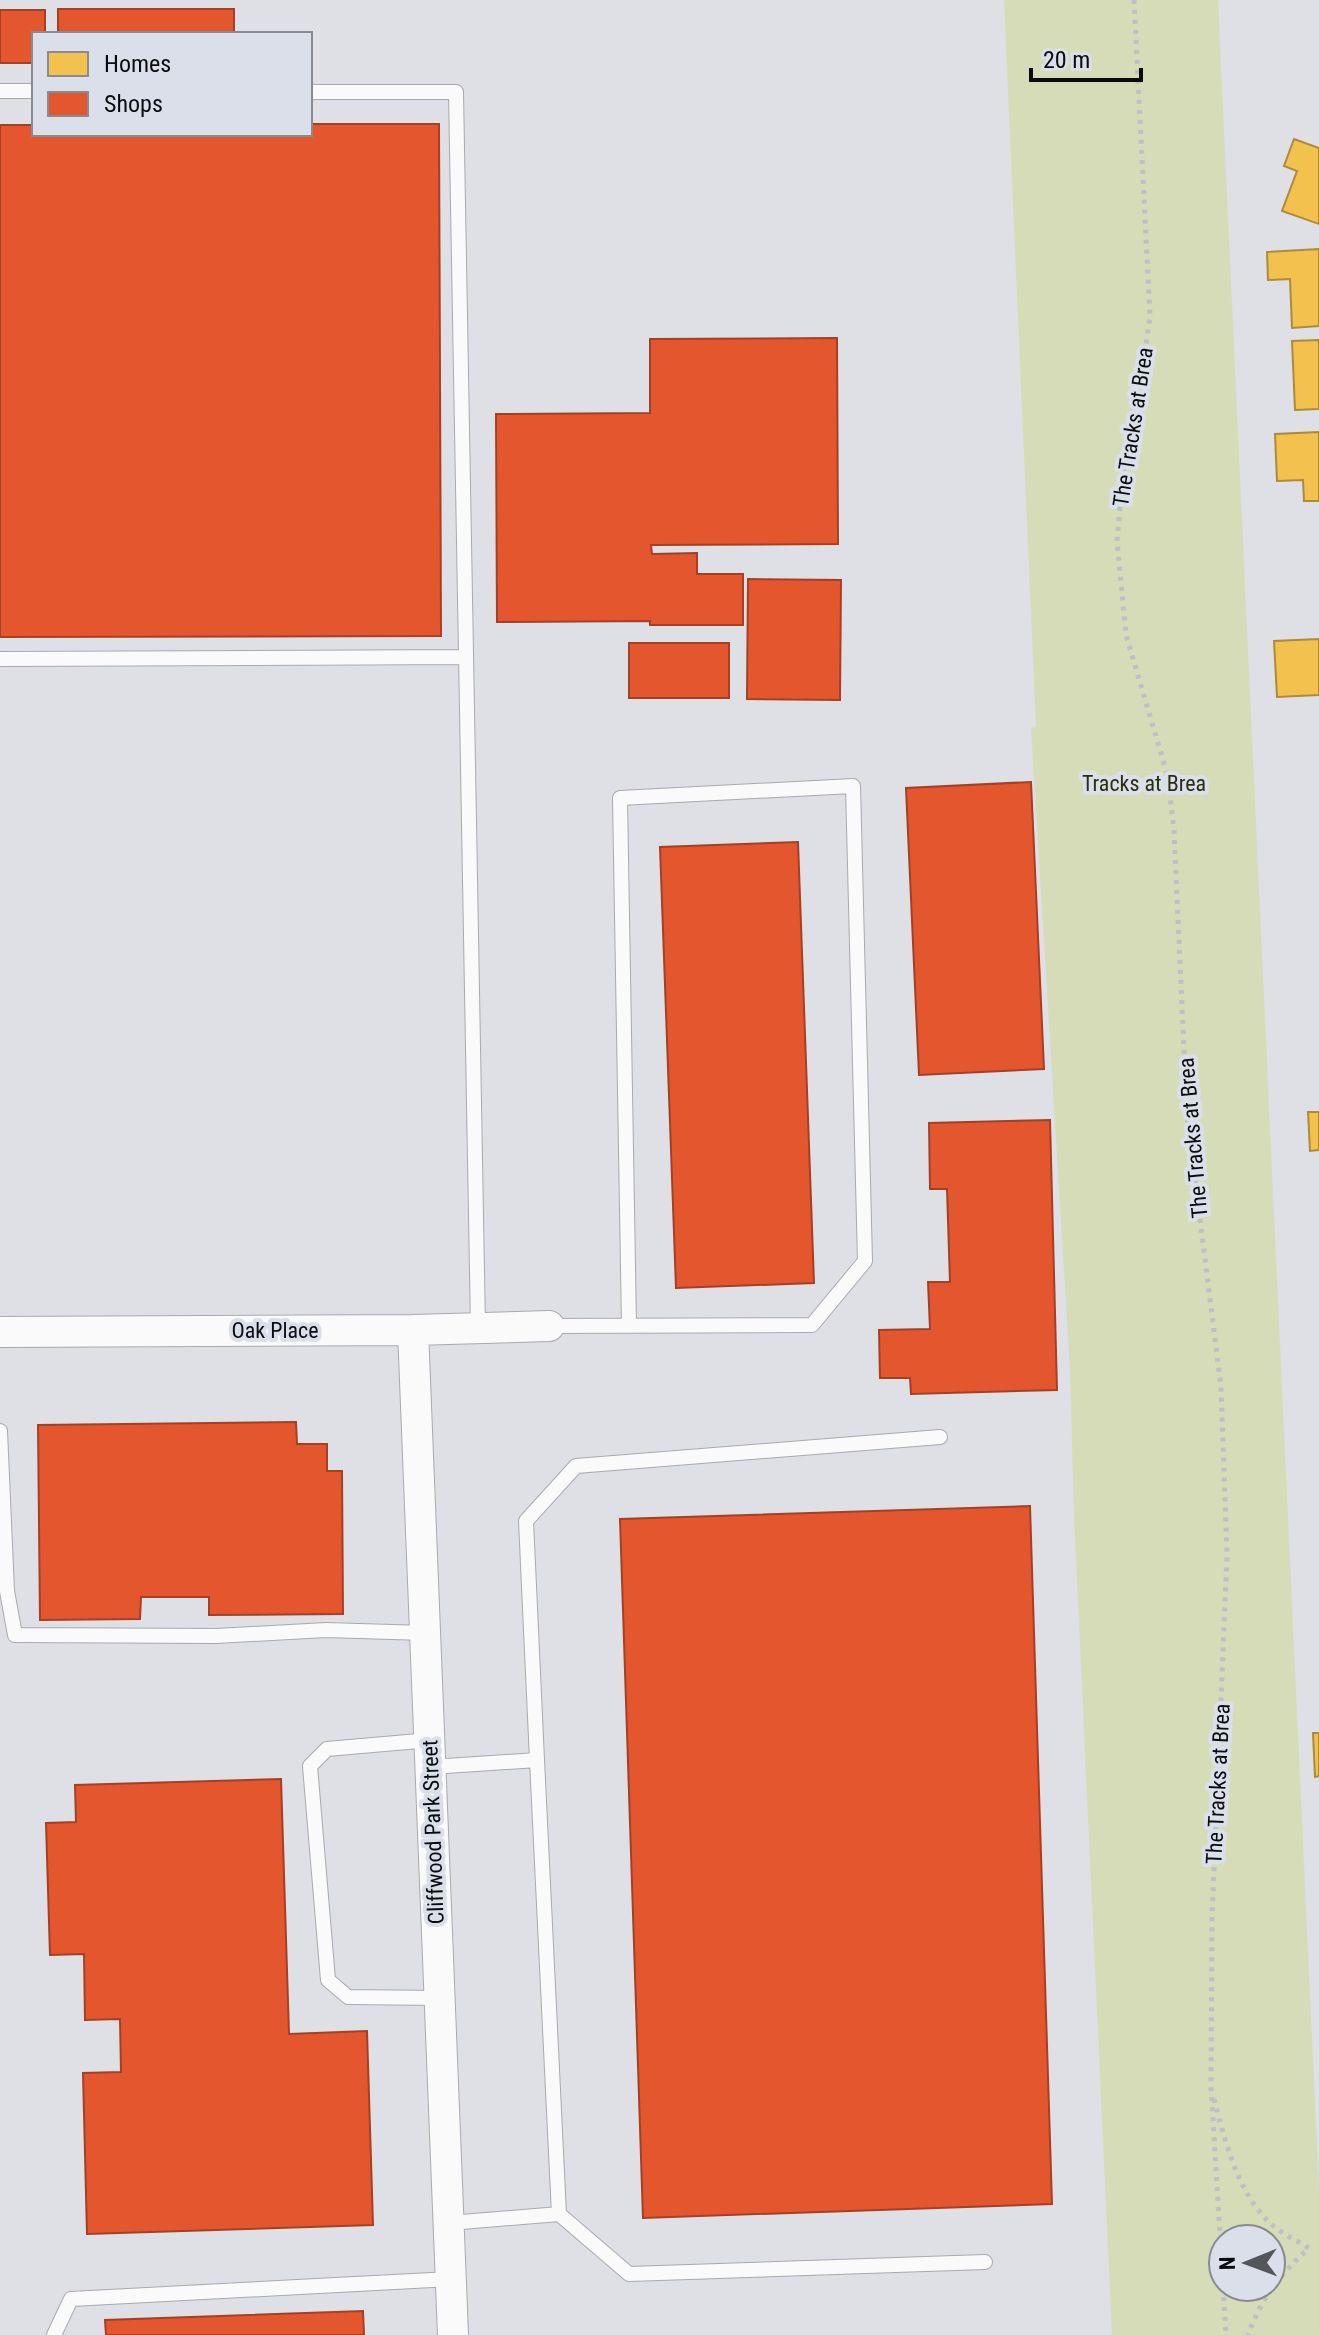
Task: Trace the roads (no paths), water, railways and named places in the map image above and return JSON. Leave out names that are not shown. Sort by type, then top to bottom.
[{"type":"street","name":"Oak Place","points":[[0,1332],[413,1330],[549,1326]]},
{"type":"street","name":"Cliffwood Park Street","points":[[413,1330],[453,2335]]},
{"type":"lane","points":[[0,91],[32,91]]},
{"type":"lane","points":[[312,92],[456,92],[478,1328]]},
{"type":"lane","points":[[0,659],[466,657]]},
{"type":"lane","points":[[549,1326],[629,1326],[812,1325],[865,1261],[853,786],[620,798],[629,1326]]},
{"type":"lane","points":[[0,1431],[7,1591],[15,1635],[216,1636],[326,1630],[425,1633]]},
{"type":"lane","points":[[559,2214],[526,1521],[576,1466],[940,1437]]},
{"type":"lane","points":[[440,1998],[348,1997],[328,1980],[310,1766],[327,1749],[537,1760]]},
{"type":"lane","points":[[449,2223],[559,2214],[629,2274],[985,2262]]},
{"type":"lane","points":[[54,2335],[71,2299],[451,2279]]},
{"type":"park label","name":"Tracks at Brea","points":[[1144,783]]}]
